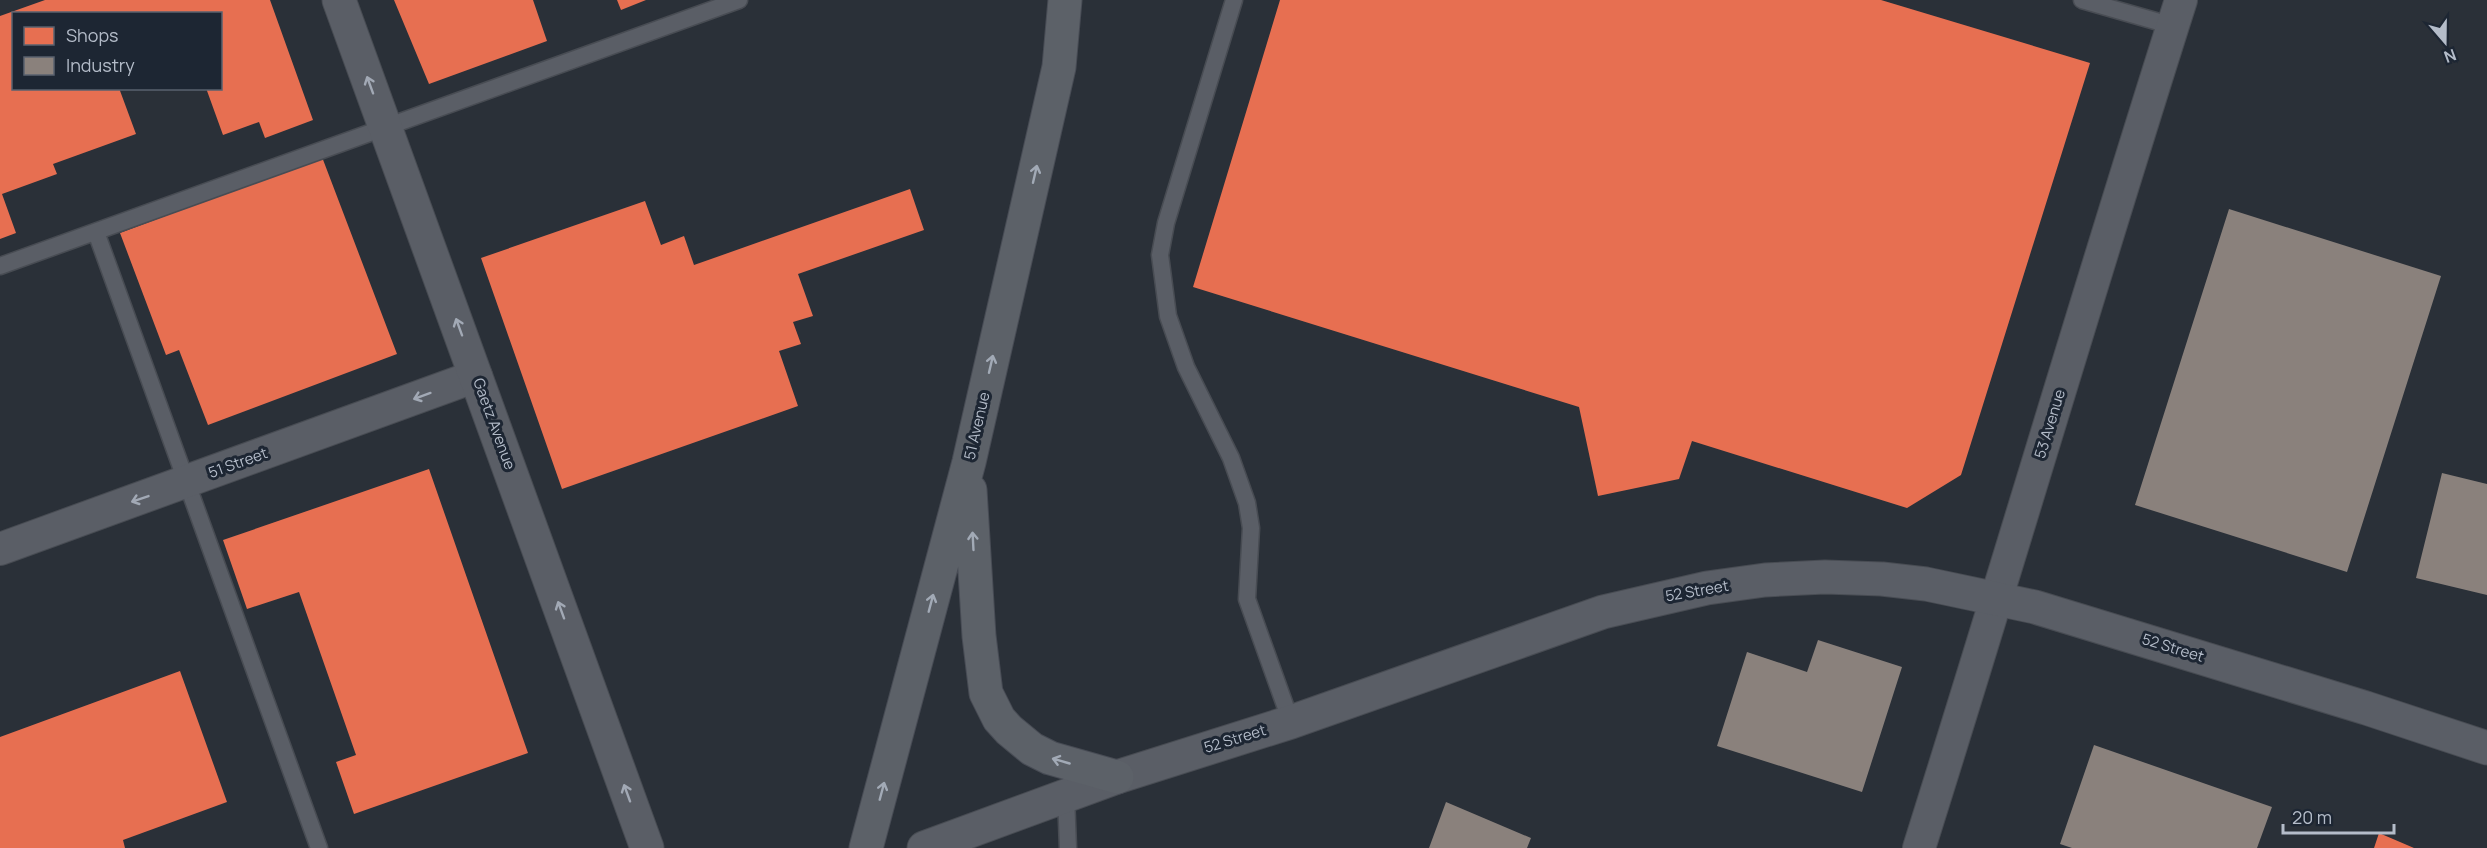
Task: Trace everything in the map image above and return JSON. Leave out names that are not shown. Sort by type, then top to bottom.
[{"type":"main road","name":"51 Avenue","points":[[866,848],[969,462],[1059,67],[1069,7]]},
{"type":"main road","points":[[969,462],[979,636],[987,693],[992,705],[1009,730],[1032,749],[1050,758],[1118,777]]},
{"type":"street","name":"Gaetz Avenue","points":[[339,0],[647,848]]},
{"type":"street","name":"53 Avenue","points":[[1919,848],[2134,145],[2177,13]]},
{"type":"street","name":"51 Street","points":[[0,549],[477,376]]},
{"type":"street","name":"52 Street","points":[[924,848],[1118,777],[1291,722],[1603,612],[1707,588],[1765,580],[1826,577],[1871,578],[1926,584],[1997,598],[2106,627],[2487,748]]},
{"type":"lane","points":[[0,266],[739,0]]},
{"type":"lane","points":[[1234,0],[1166,223],[1160,255],[1168,316],[1182,356],[1230,458],[1247,503],[1251,528],[1247,599],[1291,722]]},
{"type":"lane","points":[[2082,0],[2177,13]]},
{"type":"lane","points":[[96,232],[185,483],[320,848]]},
{"type":"lane","points":[[1066,796],[1068,848]]},
{"type":"building: Shops","points":[[45,0],[270,0],[313,120],[265,138],[259,122],[223,135],[207,90],[222,90],[222,12],[12,12],[12,90],[120,90],[136,134],[53,164],[57,174],[2,194],[16,233],[0,239],[0,16]]},
{"type":"building: Shops","points":[[394,0],[533,0],[547,41],[429,84]]},
{"type":"building: Shops","points":[[617,0],[646,0],[621,10]]},
{"type":"building: Shops","points":[[1280,0],[1881,0],[2090,63],[1961,475],[1907,508],[1692,441],[1679,479],[1598,496],[1579,407],[1193,287]]},
{"type":"building: Shops","points":[[322,157],[397,354],[208,425],[179,350],[166,355],[120,233]]},
{"type":"building: Shops","points":[[910,189],[924,230],[798,274],[813,316],[793,322],[801,344],[779,351],[798,406],[562,489],[481,258],[645,201],[661,245],[684,236],[694,265]]},
{"type":"building: Shops","points":[[429,469],[528,753],[354,814],[336,762],[356,755],[299,592],[247,609],[223,540]]},
{"type":"building: Shops","points":[[180,671],[227,802],[123,840],[125,848],[0,848],[0,737]]},
{"type":"building: Shops","points":[[2379,833],[2414,848],[2374,848]]},
{"type":"building: Industry","points":[[2229,209],[2441,276],[2347,572],[2135,505]]},
{"type":"building: Industry","points":[[2442,473],[2487,484],[2487,595],[2416,578]]},
{"type":"building: Industry","points":[[1818,640],[1902,667],[1862,792],[1717,746],[1747,652],[1807,672]]},
{"type":"building: Industry","points":[[2094,745],[2272,807],[2257,848],[2072,848],[2060,844]]},
{"type":"building: Industry","points":[[1446,802],[1531,838],[1527,848],[1429,848]]}]
